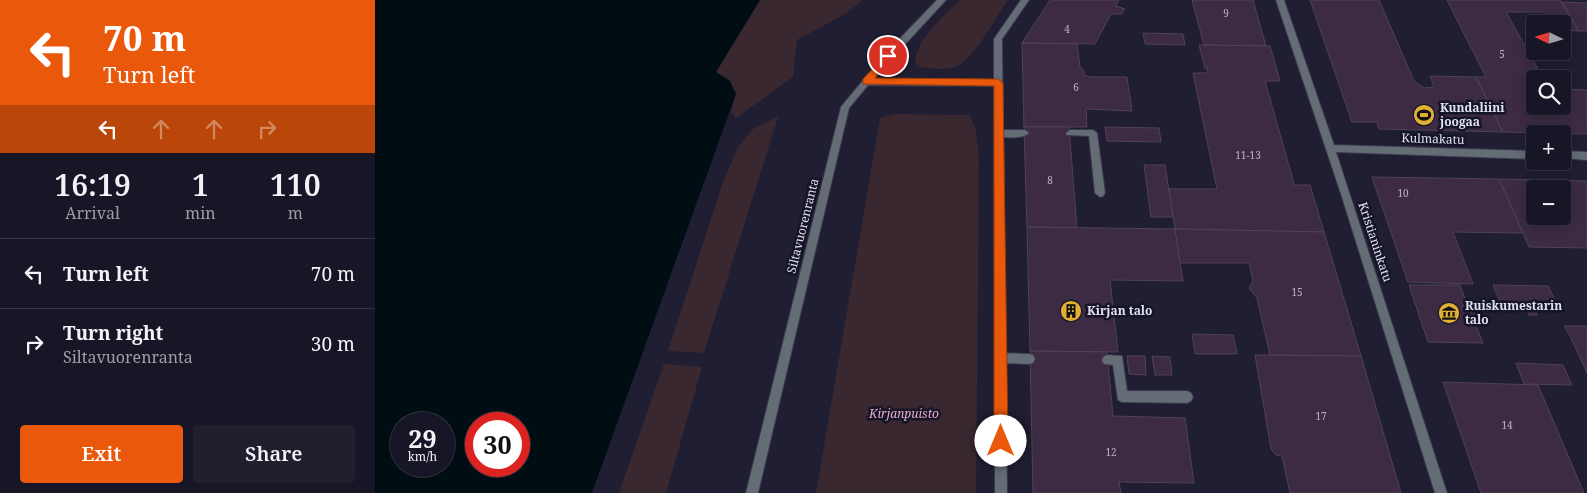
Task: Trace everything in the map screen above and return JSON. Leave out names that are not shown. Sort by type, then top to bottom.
[{"type":"street","name":"Siltavuorenranta","points":[[752,493],[845,107],[942,0]]},
{"type":"street","points":[[1001,493],[998,39],[1025,0]]},
{"type":"street","name":"Kristianinkatu","points":[[1280,0],[1330,148],[1441,493]]},
{"type":"street","points":[[866,82],[998,83]]},
{"type":"street","points":[[998,133],[1025,133]]},
{"type":"street","points":[[1070,133],[1093,133],[1100,193]]},
{"type":"street","name":"Kulmakatu","points":[[1330,148],[1526,155]]},
{"type":"street","points":[[1571,155],[1587,156]]},
{"type":"street","points":[[1000,358],[1029,359]]},
{"type":"street","points":[[1108,360],[1118,360],[1122,396],[1187,396]]},
{"type":"green space","points":[[760,0],[863,0],[847,13],[797,40],[793,77],[736,118],[731,111],[736,94],[716,72]]},
{"type":"green space","points":[[960,0],[1008,0],[976,48],[962,63],[947,69],[920,67],[915,61],[921,44],[939,20]]},
{"type":"green space","name":"Kirjanpuisto","points":[[895,114],[970,115],[976,131],[979,158],[976,493],[816,493],[880,118]]},
{"type":"green space","points":[[778,117],[704,353],[668,351],[722,185],[738,147],[754,128]]},
{"type":"green space","points":[[664,364],[702,367],[666,493],[619,493]]},
{"type":"shaded area","points":[[375,0],[760,0],[716,72],[730,81],[736,94],[592,493],[375,493]]},
{"type":"building","points":[[1050,0],[1119,0],[1116,6],[1125,9],[1121,14],[1111,14],[1095,44],[1022,43]]},
{"type":"building","points":[[1192,0],[1253,0],[1266,46],[1204,45]]},
{"type":"building","points":[[1310,0],[1379,0],[1414,81],[1424,88],[1434,87],[1430,76],[1476,77],[1503,132],[1379,129],[1377,122],[1352,122]]},
{"type":"building","points":[[1447,0],[1560,0],[1569,15],[1545,15],[1543,12],[1506,12],[1526,48],[1526,60],[1533,60],[1539,70],[1526,70],[1526,115],[1571,115],[1571,89],[1587,90],[1587,134],[1571,134],[1571,125],[1526,125],[1526,133],[1503,132],[1476,77],[1486,77]]},
{"type":"building","points":[[1562,2],[1587,3],[1587,31],[1579,31]]},
{"type":"building","points":[[1571,18],[1579,31],[1571,30]]},
{"type":"building","points":[[1143,33],[1183,34],[1185,45],[1145,44]]},
{"type":"building","points":[[1022,43],[1077,44],[1080,67],[1084,71],[1084,75],[1089,77],[1127,77],[1132,111],[1086,109],[1087,127],[1024,127]]},
{"type":"building","points":[[1199,45],[1270,46],[1280,81],[1265,81],[1294,185],[1310,185],[1324,232],[1175,229],[1169,189],[1217,189],[1193,73],[1208,73]]},
{"type":"building","points":[[1024,127],[1069,127],[1077,228],[1027,227]]},
{"type":"building","points":[[1105,127],[1159,128],[1161,142],[1107,141]]},
{"type":"building","points":[[1144,165],[1165,165],[1173,217],[1151,217]]},
{"type":"building","points":[[1372,177],[1499,179],[1523,233],[1453,232],[1473,284],[1408,282]]},
{"type":"building","points":[[1499,179],[1543,180],[1526,180],[1526,225],[1571,225],[1571,181],[1587,181],[1587,248],[1529,247]]},
{"type":"building","name":"Kirjan talo","points":[[1027,227],[1175,229],[1183,281],[1110,280],[1118,352],[1030,351]]},
{"type":"building","points":[[1175,229],[1324,232],[1361,356],[1270,355],[1257,298],[1249,288],[1253,281],[1249,263],[1180,263]]},
{"type":"building","name":"Ruiskumestarin talo","points":[[1409,285],[1460,285],[1468,307],[1476,307],[1481,320],[1473,319],[1483,343],[1428,342]]},
{"type":"building","points":[[1493,285],[1548,286],[1559,308],[1534,308],[1537,315],[1529,315],[1526,307],[1502,306]]},
{"type":"building","points":[[1564,326],[1587,326],[1587,373],[1570,336]]},
{"type":"building","points":[[1192,334],[1233,335],[1237,354],[1195,354]]},
{"type":"building","points":[[1030,351],[1107,352],[1113,416],[1185,418],[1194,483],[1119,482],[1121,493],[1033,493]]},
{"type":"building","points":[[1255,355],[1361,356],[1401,493],[1290,493],[1282,456],[1276,455],[1271,449]]},
{"type":"building","points":[[1127,356],[1145,356],[1146,375],[1129,374]]},
{"type":"building","points":[[1152,356],[1170,357],[1172,375],[1155,375]]},
{"type":"building","points":[[1516,363],[1563,365],[1572,385],[1524,384]]},
{"type":"building","points":[[1443,382],[1538,385],[1584,493],[1481,493]]},
{"type":"place","name":"Kundaliini joogaa","points":[[1424,115]]},
{"type":"place","name":"Kirjan talo","points":[[1071,311]]},
{"type":"place","name":"Ruiskumestarin talo","points":[[1449,313]]},
{"type":"route","points":[[888,56],[866,82],[998,83],[1001,441]]}]
